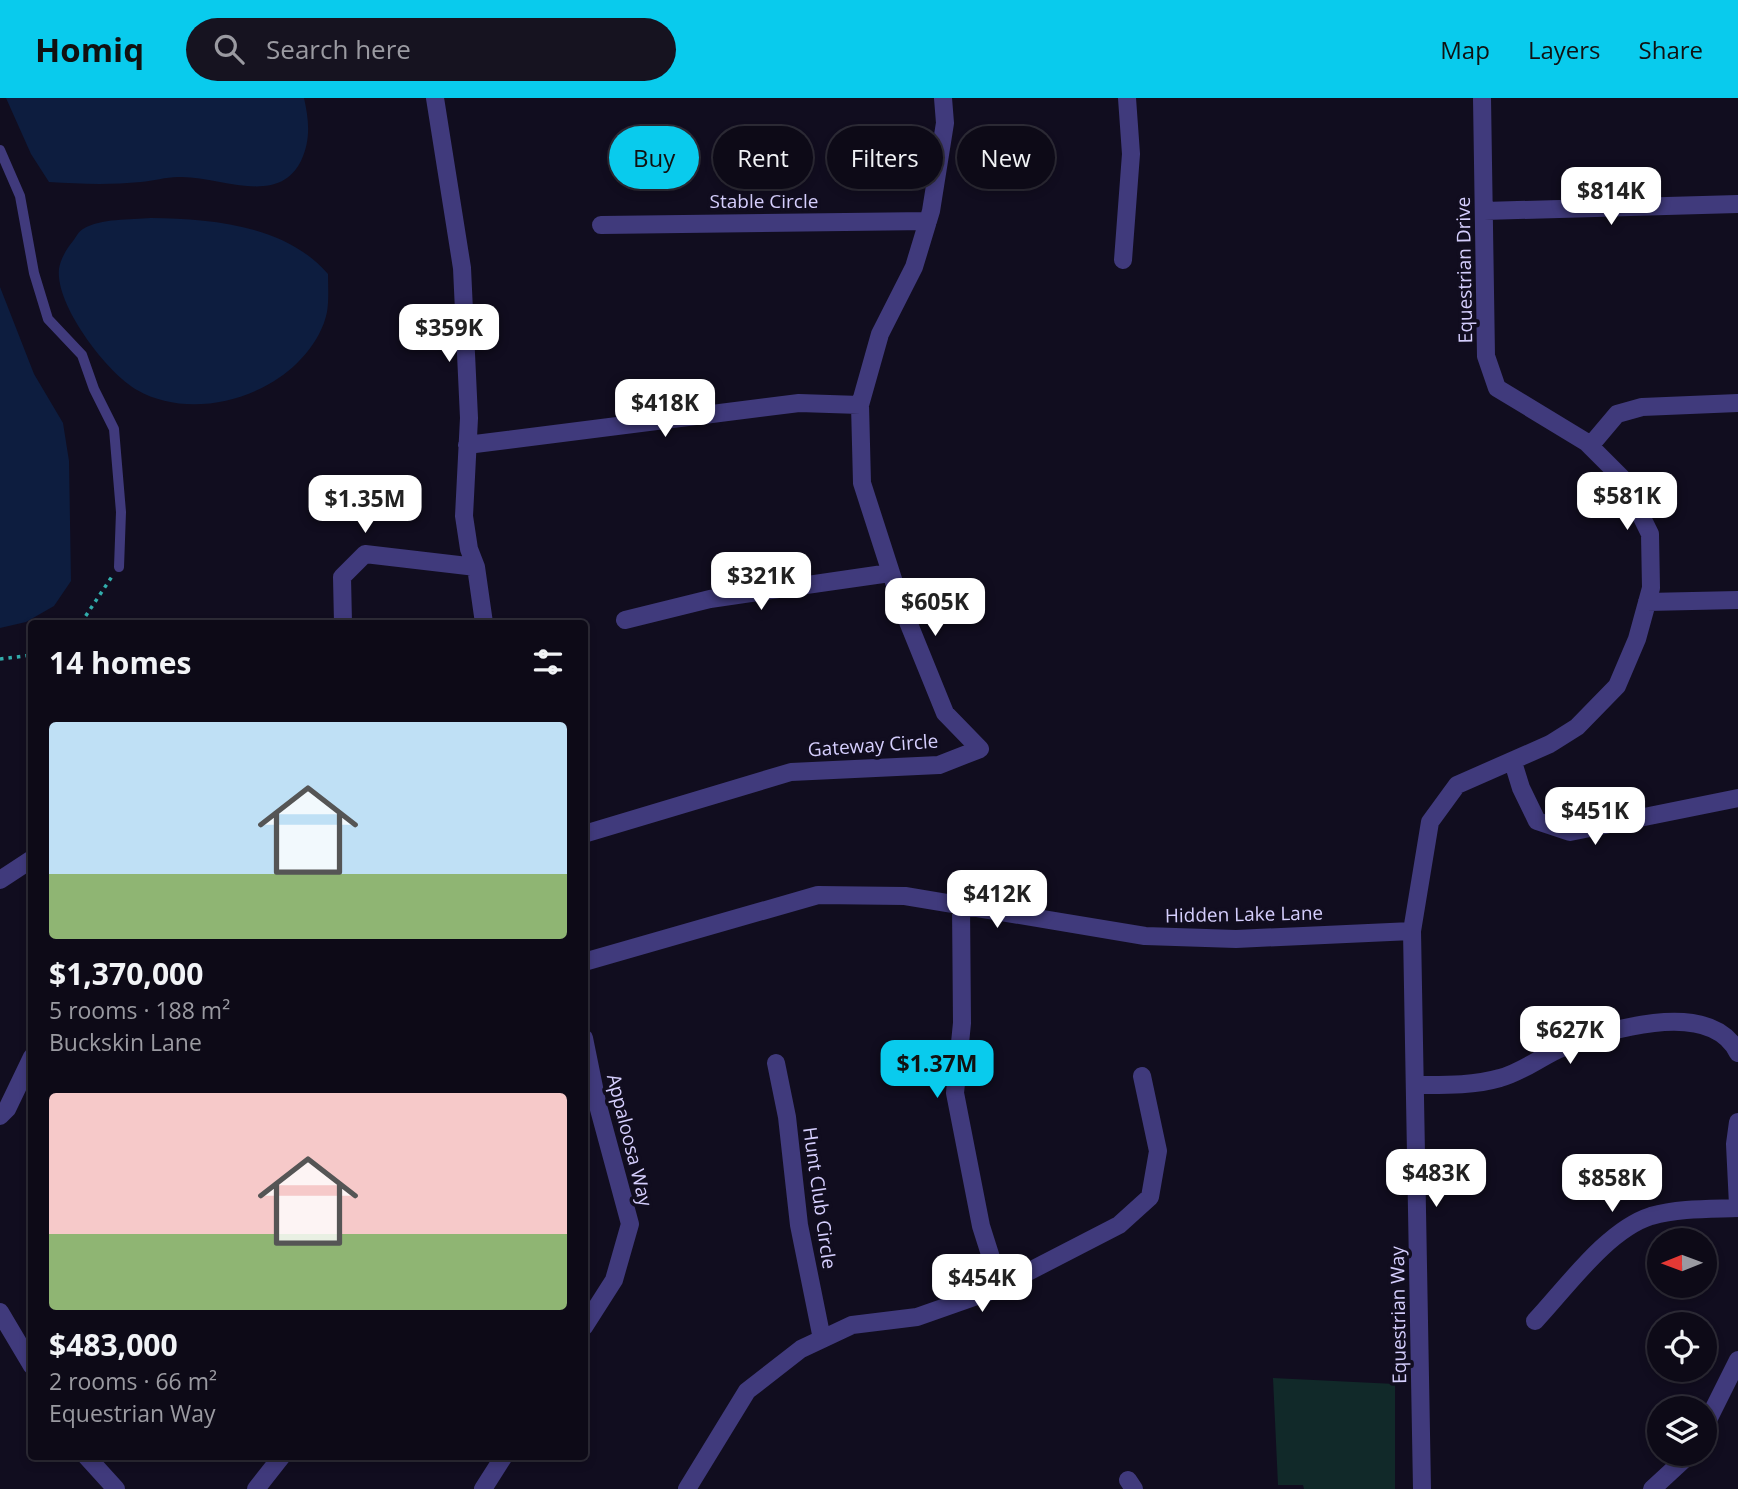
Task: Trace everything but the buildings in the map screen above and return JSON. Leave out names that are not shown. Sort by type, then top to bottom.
[{"type":"street","points":[[435,98],[462,268],[468,342],[464,516],[469,548],[476,567],[484,620]]},
{"type":"street","name":"Gateway Circle","points":[[588,833],[791,772],[939,765],[980,749],[945,713],[890,573],[862,483],[860,405],[880,334],[914,267],[928,221],[945,123],[943,98]]},
{"type":"street","points":[[1123,260],[1131,154],[1127,98]]},
{"type":"street","name":"Equestrian Drive","points":[[1412,931],[1430,822],[1457,785],[1550,744],[1577,727],[1617,685],[1637,639],[1651,588],[1650,534],[1623,479],[1590,446],[1497,388],[1486,356],[1482,98]]},
{"type":"street","points":[[1484,211],[1738,204]]},
{"type":"street","name":"Stable Circle","points":[[601,225],[928,221]]},
{"type":"street","points":[[467,445],[799,403],[860,405]]},
{"type":"street","points":[[1590,446],[1617,414],[1642,407],[1738,403]]},
{"type":"street","points":[[343,620],[342,577],[365,554],[476,567]]},
{"type":"street","points":[[625,620],[710,599],[890,573]]},
{"type":"street","points":[[1647,602],[1738,600]]},
{"type":"street","points":[[1513,761],[1521,788],[1537,821],[1570,832],[1738,798]]},
{"type":"street","points":[[0,880],[28,862]]},
{"type":"street","name":"Hidden Lake Lane","points":[[588,961],[818,895],[905,896],[1145,936],[1236,939],[1412,931]]},
{"type":"street","points":[[961,905],[962,1023],[955,1093],[981,1226],[1000,1286]]},
{"type":"street","name":"Equestrian Way","points":[[1412,931],[1422,1489]]},
{"type":"street","points":[[1415,1085],[1464,1084],[1501,1078],[1559,1050],[1630,1028],[1659,1023],[1692,1021],[1716,1028],[1733,1043],[1738,1053]]},
{"type":"street","name":"Appaloosa Way","points":[[588,1058],[597,1102],[630,1224],[614,1280],[588,1321]]},
{"type":"street","name":"Hunt Club Circle","points":[[776,1063],[787,1117],[799,1225],[822,1339]]},
{"type":"street","points":[[0,1116],[7,1108],[28,1065]]},
{"type":"street","points":[[687,1489],[747,1391],[801,1349],[852,1325],[917,1317],[1000,1286],[1119,1225],[1150,1197],[1157,1151],[1142,1076]]},
{"type":"street","points":[[1535,1321],[1609,1242],[1628,1226],[1678,1210],[1738,1206],[1735,1144],[1738,1122]]},
{"type":"street","points":[[0,1312],[28,1359]]},
{"type":"street","points":[[1717,1402],[1738,1360]]},
{"type":"street","points":[[90,1460],[116,1489]]},
{"type":"street","points":[[257,1489],[279,1460]]},
{"type":"street","points":[[483,1489],[501,1460]]},
{"type":"street","points":[[1652,1489],[1677,1466]]},
{"type":"lane","points":[[0,150],[20,196],[34,273],[48,319],[82,355],[114,429],[121,512],[119,567]]},
{"type":"path","points":[[83,620],[119,567]]},
{"type":"path","points":[[0,659],[28,656]]},
{"type":"green space","points":[[1273,1378],[1395,1384],[1395,1489],[1304,1489],[1303,1485],[1278,1485]]},
{"type":"water","points":[[6,98],[304,98],[308,138],[301,161],[291,175],[277,183],[262,186],[178,177],[118,184],[49,182],[31,154]]},
{"type":"water","points":[[151,218],[198,220],[247,228],[270,235],[311,258],[328,274],[328,307],[319,334],[306,354],[269,384],[254,392],[221,402],[169,402],[137,390],[125,381],[98,354],[74,319],[65,301],[59,269],[68,247],[83,229],[90,225]]},
{"type":"water","points":[[0,287],[34,374],[63,423],[69,461],[71,581],[54,606],[26,622],[0,628]]}]
